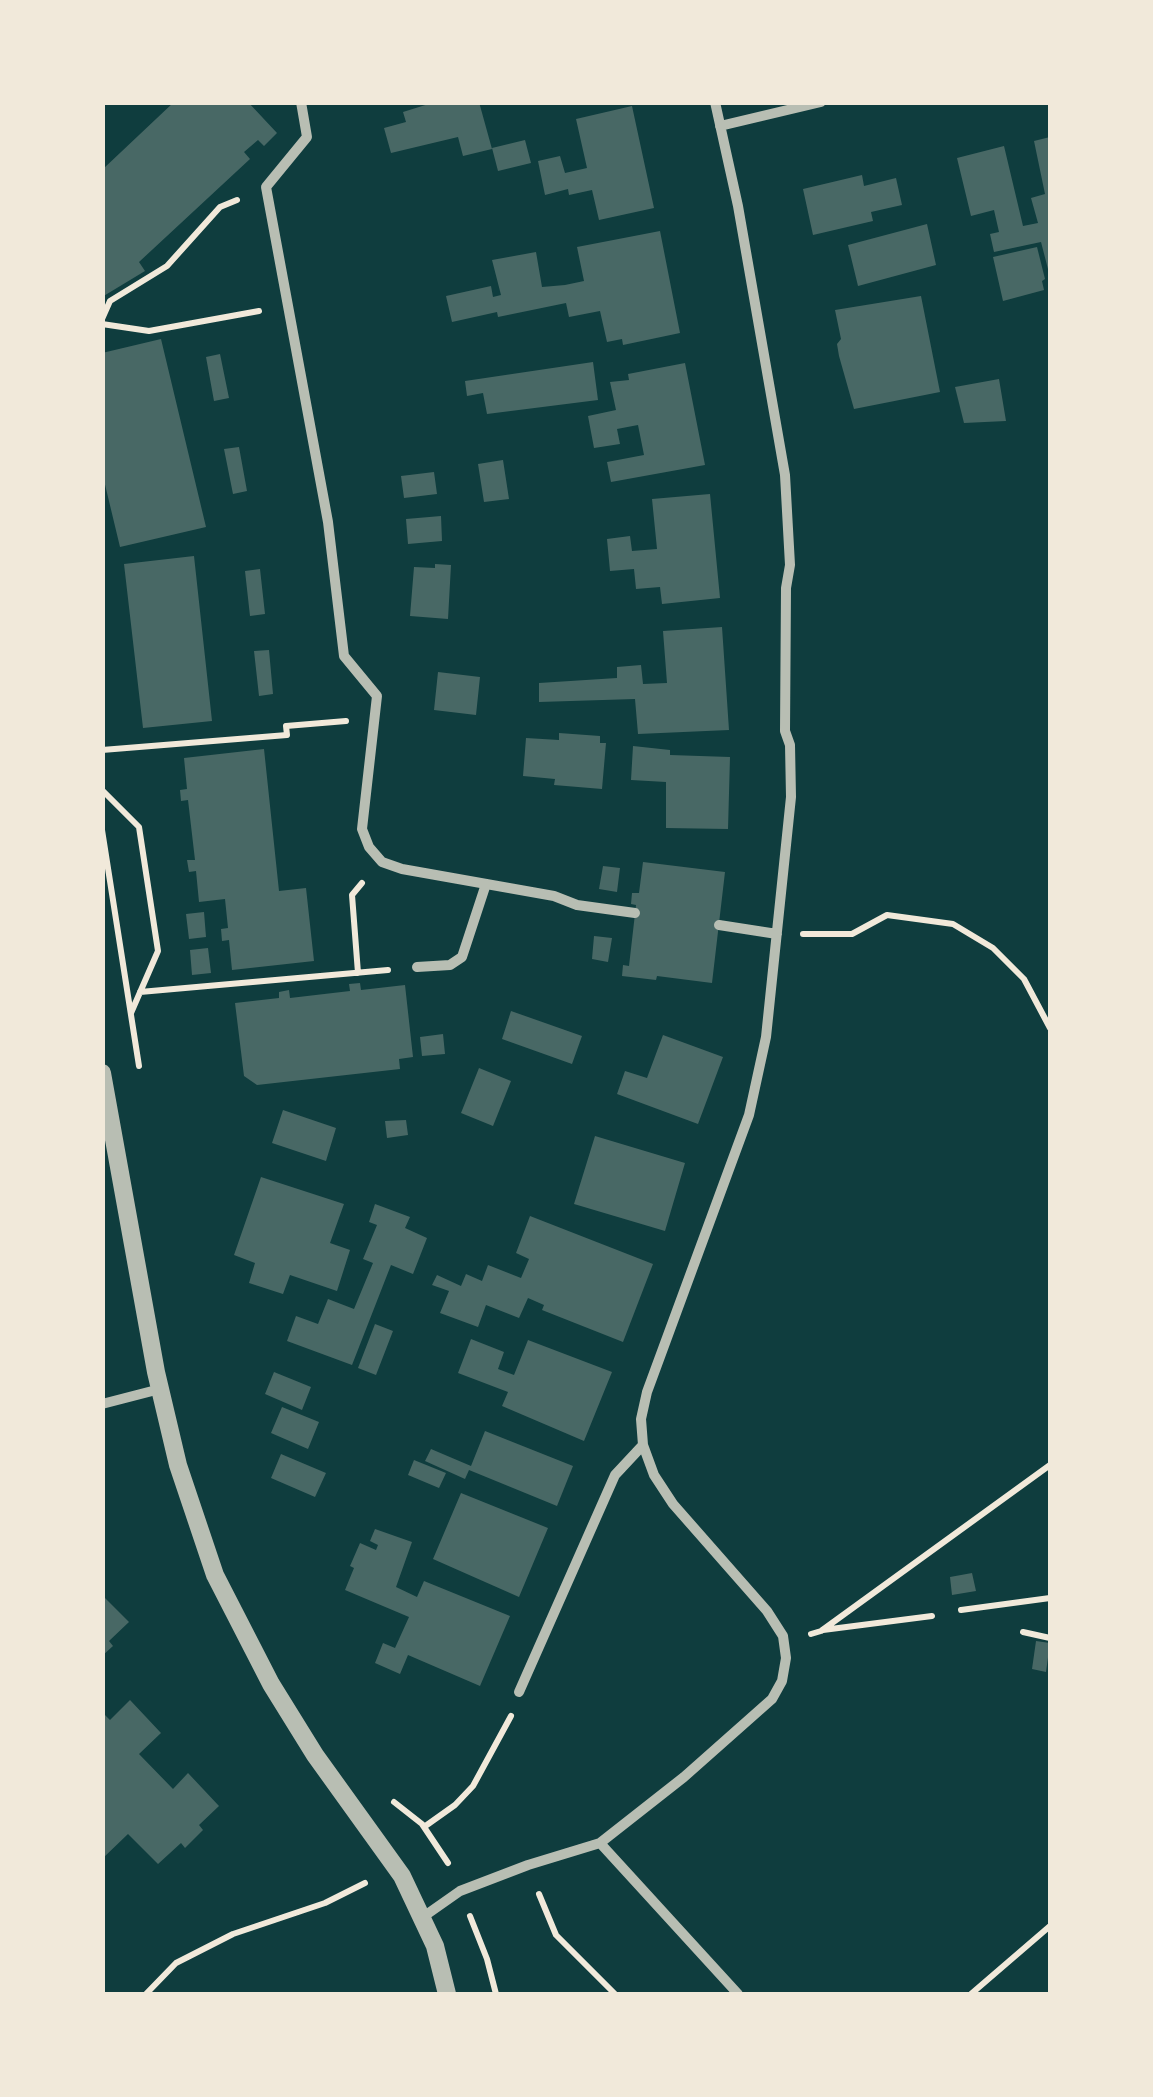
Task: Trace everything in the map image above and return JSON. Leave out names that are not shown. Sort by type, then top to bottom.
[{"type":"street","points":[[302,102],[306,137],[266,187],[328,522],[344,656],[377,696],[362,829],[369,847],[382,862],[554,896],[577,905],[635,913]]},
{"type":"street","points":[[423,1917],[460,1890],[528,1864],[600,1843],[772,1700],[782,1680],[786,1658],[784,1642],[767,1611],[673,1504],[654,1475],[643,1445],[641,1419],[647,1392],[749,1115],[766,1037],[791,797],[790,745],[785,730],[786,588],[790,566],[785,475],[738,206],[715,102]]},
{"type":"street","points":[[720,126],[821,102]]},
{"type":"street","points":[[417,967],[450,965],[462,957],[486,884]]},
{"type":"street","points":[[719,925],[777,934]]},
{"type":"street","points":[[102,1073],[160,1389],[196,1523],[215,1575],[240,1628],[315,1755],[402,1876],[435,1946],[447,1994]]},
{"type":"street","points":[[102,1404],[160,1389]]},
{"type":"street","points":[[520,1692],[615,1474],[643,1445]]},
{"type":"street","points":[[600,1843],[738,1994]]},
{"type":"path","points":[[266,187],[220,207],[167,266],[110,301],[102,322],[148,332],[288,305]]},
{"type":"path","points":[[102,750],[287,735],[286,726],[374,719]]},
{"type":"path","points":[[102,790],[139,827],[158,952],[130,1014]]},
{"type":"path","points":[[102,830],[139,1068]]},
{"type":"path","points":[[358,972],[352,894],[382,862]]},
{"type":"path","points":[[777,934],[852,934],[887,915],[953,924],[992,948],[1024,979],[1050,1028]]},
{"type":"path","points":[[140,992],[417,967]]},
{"type":"path","points":[[822,1630],[1050,1465]]},
{"type":"path","points":[[961,1610],[1050,1598]]},
{"type":"path","points":[[784,1642],[822,1630],[932,1616]]},
{"type":"path","points":[[1023,1632],[1050,1638]]},
{"type":"path","points":[[424,1828],[473,1786],[520,1692]]},
{"type":"path","points":[[386,1796],[424,1828],[444,1853],[487,1959],[496,1994]]},
{"type":"path","points":[[528,1864],[556,1936],[614,1994]]},
{"type":"path","points":[[146,1994],[176,1962],[233,1934],[325,1903],[365,1883]]},
{"type":"path","points":[[971,1994],[1050,1926]]},
{"type":"building","points":[[174,102],[248,102],[277,133],[264,146],[258,140],[244,152],[250,159],[139,262],[145,271],[102,297],[103,169]]},
{"type":"building","points":[[435,102],[479,102],[492,149],[463,156],[458,137],[391,153],[384,128],[406,122],[403,112]]},
{"type":"building","points":[[632,106],[654,208],[599,220],[592,190],[569,195],[568,189],[545,195],[538,161],[560,156],[565,173],[587,168],[576,119]]},
{"type":"building","points":[[1050,137],[1049,273],[1041,242],[994,252],[990,234],[999,232],[994,210],[971,216],[957,158],[1004,146],[1023,226],[1038,223],[1031,198],[1045,194],[1034,141]]},
{"type":"building","points":[[525,140],[531,163],[498,171],[492,148]]},
{"type":"building","points":[[862,175],[864,186],[896,178],[902,205],[871,212],[873,221],[813,235],[803,189]]},
{"type":"building","points":[[927,224],[936,265],[858,286],[848,245]]},
{"type":"building","points":[[660,231],[680,333],[623,345],[622,339],[607,342],[600,311],[569,317],[566,303],[452,322],[446,296],[491,286],[493,297],[501,295],[492,260],[536,252],[542,287],[565,285],[584,281],[577,247]]},
{"type":"building","points":[[1037,247],[1044,290],[1003,301],[993,257]]},
{"type":"building","points":[[921,296],[940,392],[854,409],[839,356],[837,344],[841,339],[835,310]]},
{"type":"building","points":[[161,339],[206,527],[120,547],[102,472],[102,353]]},
{"type":"building","points":[[220,354],[229,398],[214,401],[206,357]]},
{"type":"building","points":[[593,362],[598,400],[487,414],[483,393],[467,396],[465,381]]},
{"type":"building","points":[[685,363],[705,465],[611,482],[607,462],[644,455],[638,425],[617,429],[620,444],[594,448],[588,416],[616,410],[610,382],[629,380],[628,374]]},
{"type":"building","points":[[999,379],[1006,421],[964,423],[955,387]]},
{"type":"building","points":[[239,447],[247,491],[233,494],[224,449]]},
{"type":"building","points":[[503,460],[509,499],[484,502],[478,464]]},
{"type":"building","points":[[434,472],[437,494],[404,498],[401,476]]},
{"type":"building","points":[[710,494],[720,598],[662,604],[660,587],[636,589],[634,569],[610,571],[607,539],[630,536],[632,551],[657,549],[652,499]]},
{"type":"building","points":[[441,516],[442,541],[408,544],[406,519]]},
{"type":"building","points":[[194,556],[212,721],[143,728],[124,564]]},
{"type":"building","points":[[435,564],[451,565],[448,619],[410,616],[414,567],[435,568]]},
{"type":"building","points":[[260,569],[265,614],[250,616],[245,571]]},
{"type":"building","points":[[722,627],[729,730],[638,734],[635,699],[539,702],[539,683],[617,678],[617,667],[641,665],[643,684],[667,683],[663,631]]},
{"type":"building","points":[[269,650],[273,694],[259,696],[254,651]]},
{"type":"building","points":[[438,672],[480,677],[476,715],[434,710]]},
{"type":"building","points":[[559,733],[600,736],[600,743],[606,743],[602,789],[554,785],[555,779],[523,776],[526,738],[559,740]]},
{"type":"building","points":[[633,746],[670,750],[670,755],[730,757],[728,829],[666,828],[666,782],[631,780]]},
{"type":"building","points":[[264,749],[279,891],[306,888],[314,961],[232,970],[229,940],[222,941],[221,929],[228,928],[225,899],[199,902],[196,871],[189,872],[187,860],[195,860],[188,800],[181,801],[180,790],[187,789],[184,758]]},
{"type":"building","points":[[643,862],[725,872],[712,983],[622,976],[623,965],[629,966],[636,905],[631,904],[632,893],[639,893]]},
{"type":"building","points":[[603,866],[620,868],[617,892],[599,889]]},
{"type":"building","points":[[204,912],[206,937],[189,939],[186,914]]},
{"type":"building","points":[[594,936],[612,938],[608,962],[592,959]]},
{"type":"building","points":[[208,948],[211,973],[192,975],[190,950]]},
{"type":"building","points":[[360,983],[361,990],[405,985],[413,1057],[399,1059],[400,1069],[257,1085],[244,1076],[235,1003],[279,998],[279,992],[289,990],[290,998],[350,991],[349,984]]},
{"type":"building","points":[[511,1011],[582,1036],[572,1064],[502,1039]]},
{"type":"building","points":[[443,1034],[445,1054],[422,1056],[420,1037]]},
{"type":"building","points":[[663,1035],[723,1057],[698,1124],[617,1094],[625,1071],[647,1078]]},
{"type":"building","points":[[479,1068],[511,1081],[493,1126],[461,1113]]},
{"type":"building","points":[[283,1110],[336,1128],[326,1161],[272,1143]]},
{"type":"building","points":[[406,1120],[408,1135],[387,1138],[385,1121]]},
{"type":"building","points":[[595,1136],[685,1163],[665,1231],[574,1204]]},
{"type":"building","points":[[261,1177],[344,1204],[330,1243],[350,1250],[337,1291],[290,1275],[283,1294],[249,1283],[255,1263],[234,1255]]},
{"type":"building","points":[[375,1204],[410,1217],[405,1228],[427,1238],[413,1274],[391,1265],[352,1365],[287,1341],[296,1316],[318,1324],[328,1299],[354,1309],[373,1263],[363,1259],[377,1225],[369,1222]]},
{"type":"building","points":[[530,1216],[653,1264],[623,1342],[542,1310],[544,1305],[528,1298],[519,1318],[486,1305],[478,1327],[440,1313],[449,1291],[432,1285],[437,1275],[461,1286],[466,1274],[482,1281],[488,1265],[521,1278],[529,1259],[516,1253]]},
{"type":"building","points":[[375,1324],[393,1331],[376,1375],[358,1368]]},
{"type":"building","points":[[471,1339],[504,1352],[498,1369],[514,1375],[528,1340],[612,1372],[584,1441],[502,1406],[508,1392],[458,1373]]},
{"type":"building","points":[[274,1372],[311,1387],[302,1410],[265,1394]]},
{"type":"building","points":[[282,1407],[319,1422],[308,1449],[271,1433]]},
{"type":"building","points":[[485,1431],[573,1466],[557,1506],[469,1470],[465,1479],[425,1461],[431,1449],[471,1466]]},
{"type":"building","points":[[281,1454],[326,1473],[315,1497],[271,1478]]},
{"type":"building","points":[[414,1460],[446,1473],[439,1488],[408,1475]]},
{"type":"building","points":[[461,1493],[548,1528],[519,1597],[433,1559]]},
{"type":"building","points":[[375,1529],[412,1542],[396,1587],[417,1597],[424,1581],[510,1616],[480,1686],[408,1655],[400,1674],[375,1663],[383,1643],[395,1648],[409,1617],[345,1590],[360,1543],[376,1550],[378,1545],[370,1541]]},
{"type":"building","points":[[972,1573],[976,1591],[952,1595],[950,1577]]},
{"type":"building","points":[[102,1595],[129,1622],[109,1641],[113,1646],[102,1656]]},
{"type":"building","points":[[1036,1641],[1050,1643],[1046,1672],[1032,1669]]},
{"type":"building","points":[[130,1700],[161,1733],[139,1754],[173,1789],[188,1773],[219,1806],[199,1825],[203,1830],[185,1848],[181,1843],[158,1864],[128,1834],[102,1859],[102,1718],[105,1715],[110,1720]]}]
